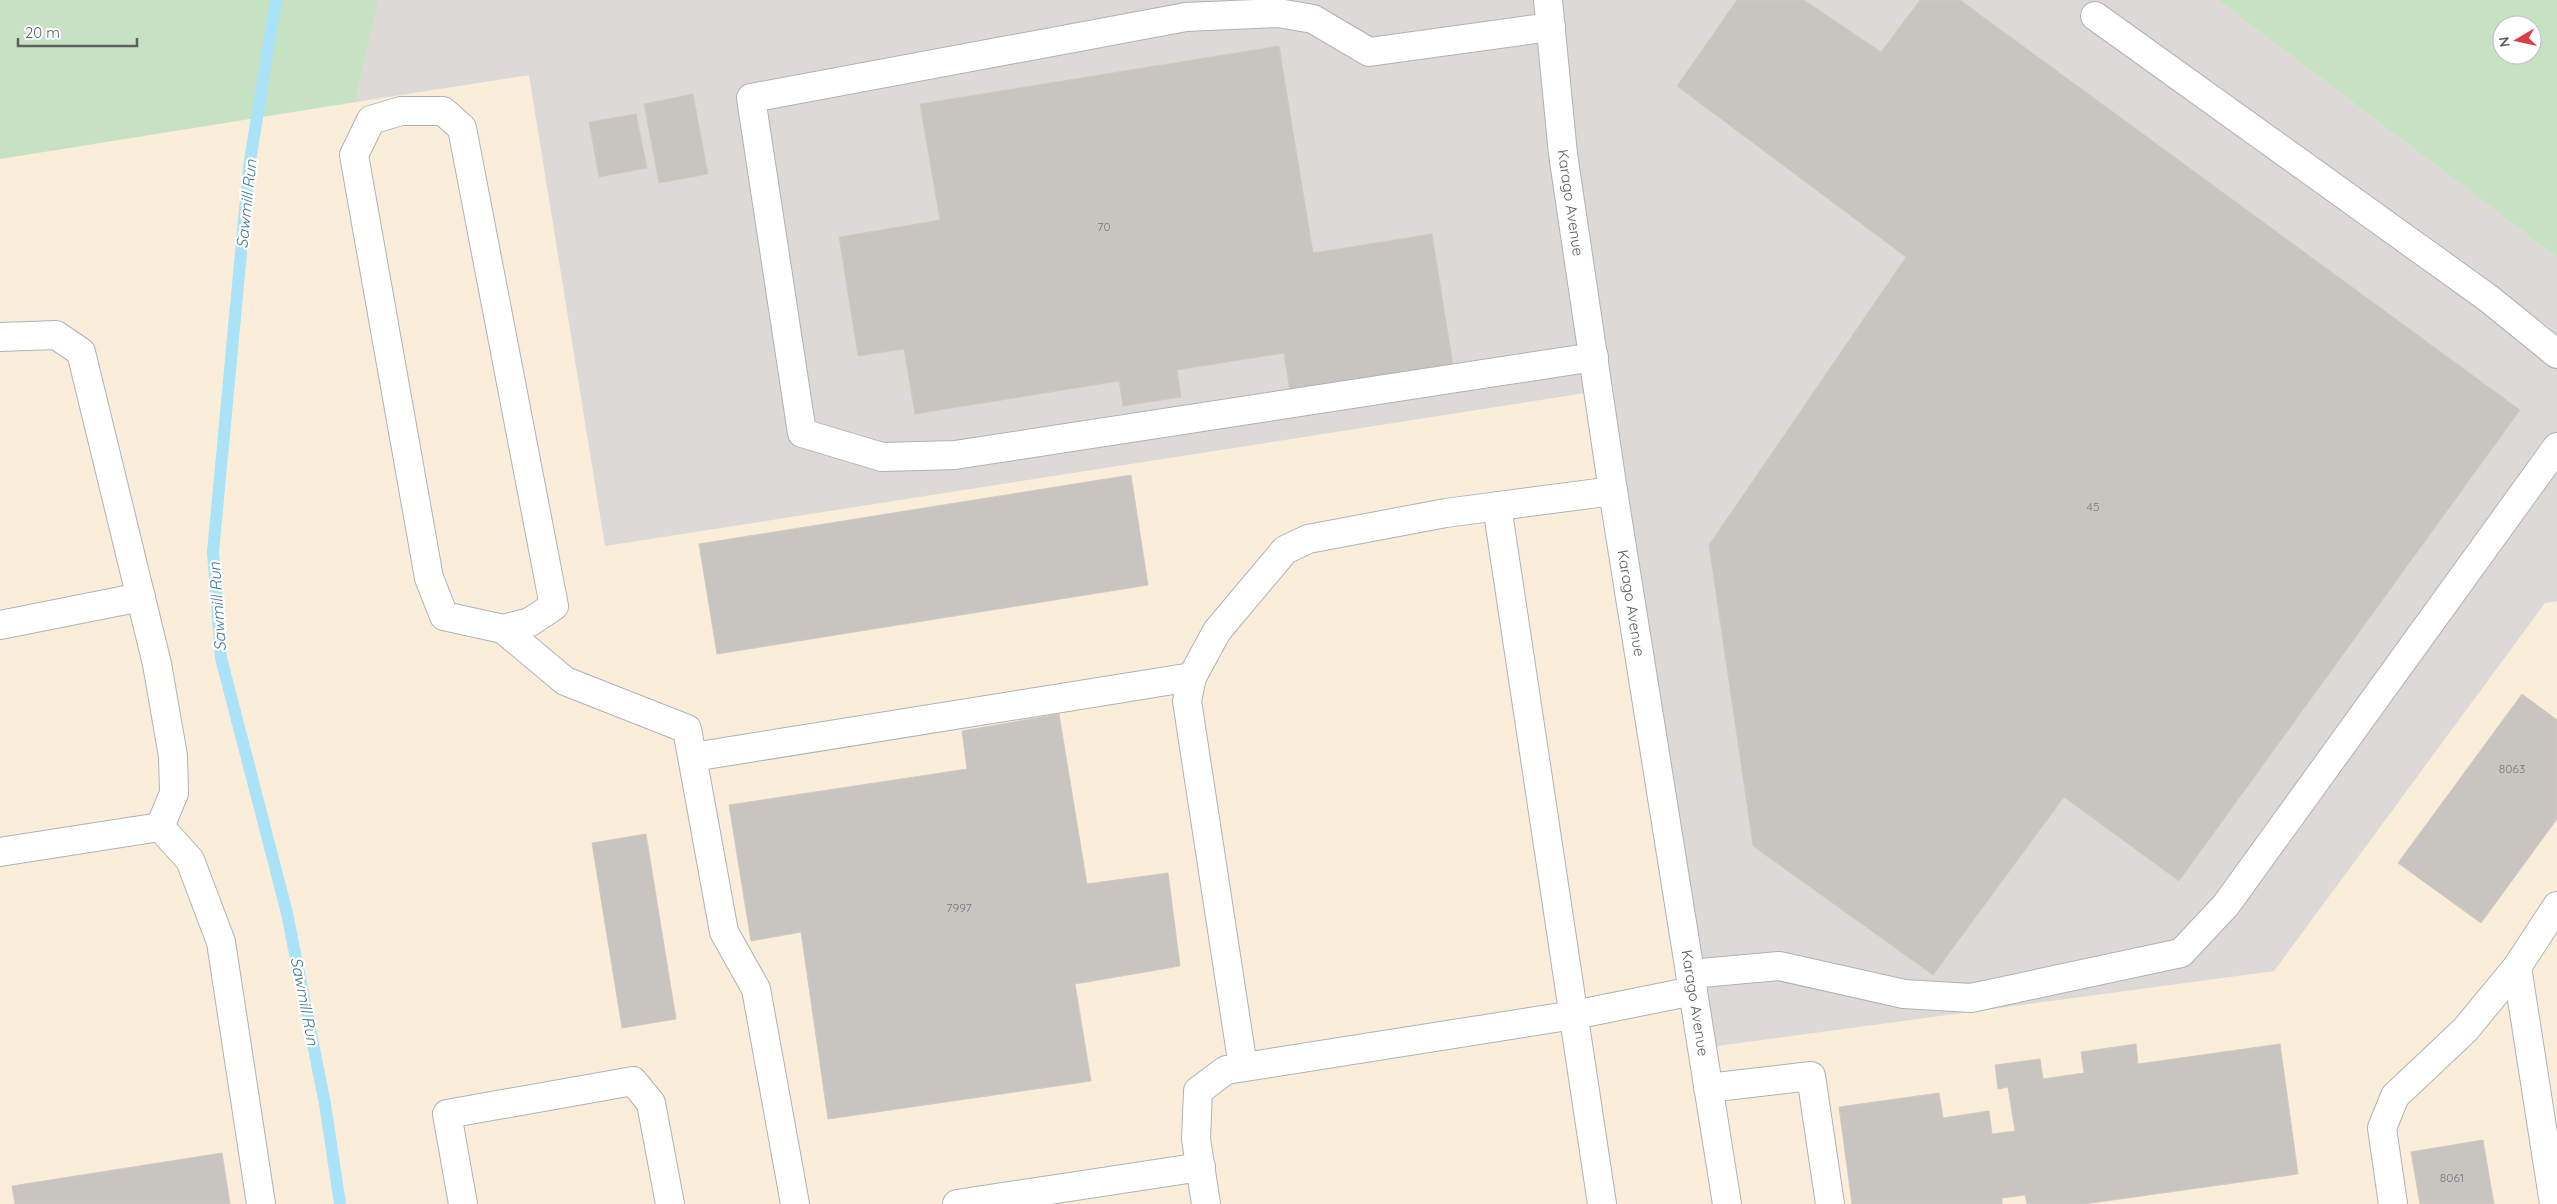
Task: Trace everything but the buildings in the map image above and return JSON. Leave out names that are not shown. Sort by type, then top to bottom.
[{"type":"street","name":"Karago Avenue","points":[[1548,0],[1563,154],[1613,491],[1727,1204]]},
{"type":"street","points":[[1551,27],[1369,52],[1313,19],[1278,13],[1186,17],[751,98],[802,433],[882,456],[955,455],[1594,357]]},
{"type":"street","points":[[2096,16],[2488,298],[2557,354]]},
{"type":"street","points":[[503,629],[530,622],[554,606],[462,128],[443,110],[401,111],[371,120],[354,155],[430,578],[444,616],[503,629],[565,681],[688,729],[724,932],[756,989],[795,1204]]},
{"type":"street","points":[[0,337],[56,335],[81,352],[157,664],[174,756],[174,793],[160,827]]},
{"type":"street","points":[[1206,1204],[1196,1139],[1198,1091],[1226,1070],[1574,1015],[1691,982],[1779,966],[1904,994],[1971,998],[2181,953],[2226,905],[2557,447]]},
{"type":"street","points":[[1243,1067],[1187,701],[1192,677],[1217,631],[1285,550],[1308,539],[1446,513],[1613,491]]},
{"type":"street","points":[[1496,506],[1602,1204]]},
{"type":"street","points":[[0,624],[141,597]]},
{"type":"street","points":[[693,757],[1192,677]]},
{"type":"street","points":[[0,852],[160,827]]},
{"type":"street","points":[[160,827],[190,860],[221,942],[261,1204]]},
{"type":"street","points":[[2392,1204],[2382,1128],[2395,1096],[2465,1030],[2517,967],[2557,906]]},
{"type":"street","points":[[2517,967],[2554,1204]]},
{"type":"street","points":[[1708,1088],[1811,1076],[1830,1204]]},
{"type":"street","points":[[463,1204],[447,1114],[633,1081],[651,1103],[670,1204]]},
{"type":"street","points":[[957,1204],[1201,1167]]},
{"type":"shaded area","points":[[379,0],[2218,0],[2557,257],[2557,601],[2545,603],[2274,971],[1702,1048],[1598,391],[605,546],[529,75],[355,102]]},
{"type":"shaded area","points":[[529,75],[605,546],[1598,391],[1702,1048],[2274,971],[2545,603],[2557,601],[2557,1204],[0,1204],[0,159]]},
{"type":"green space","points":[[0,0],[379,0],[355,102],[0,159]]},
{"type":"green space","points":[[2218,0],[2557,0],[2557,257]]},
{"type":"waterway","name":"Sawmill Run","points":[[276,0],[249,167],[213,552],[221,658],[287,913],[325,1104],[340,1204]]}]
